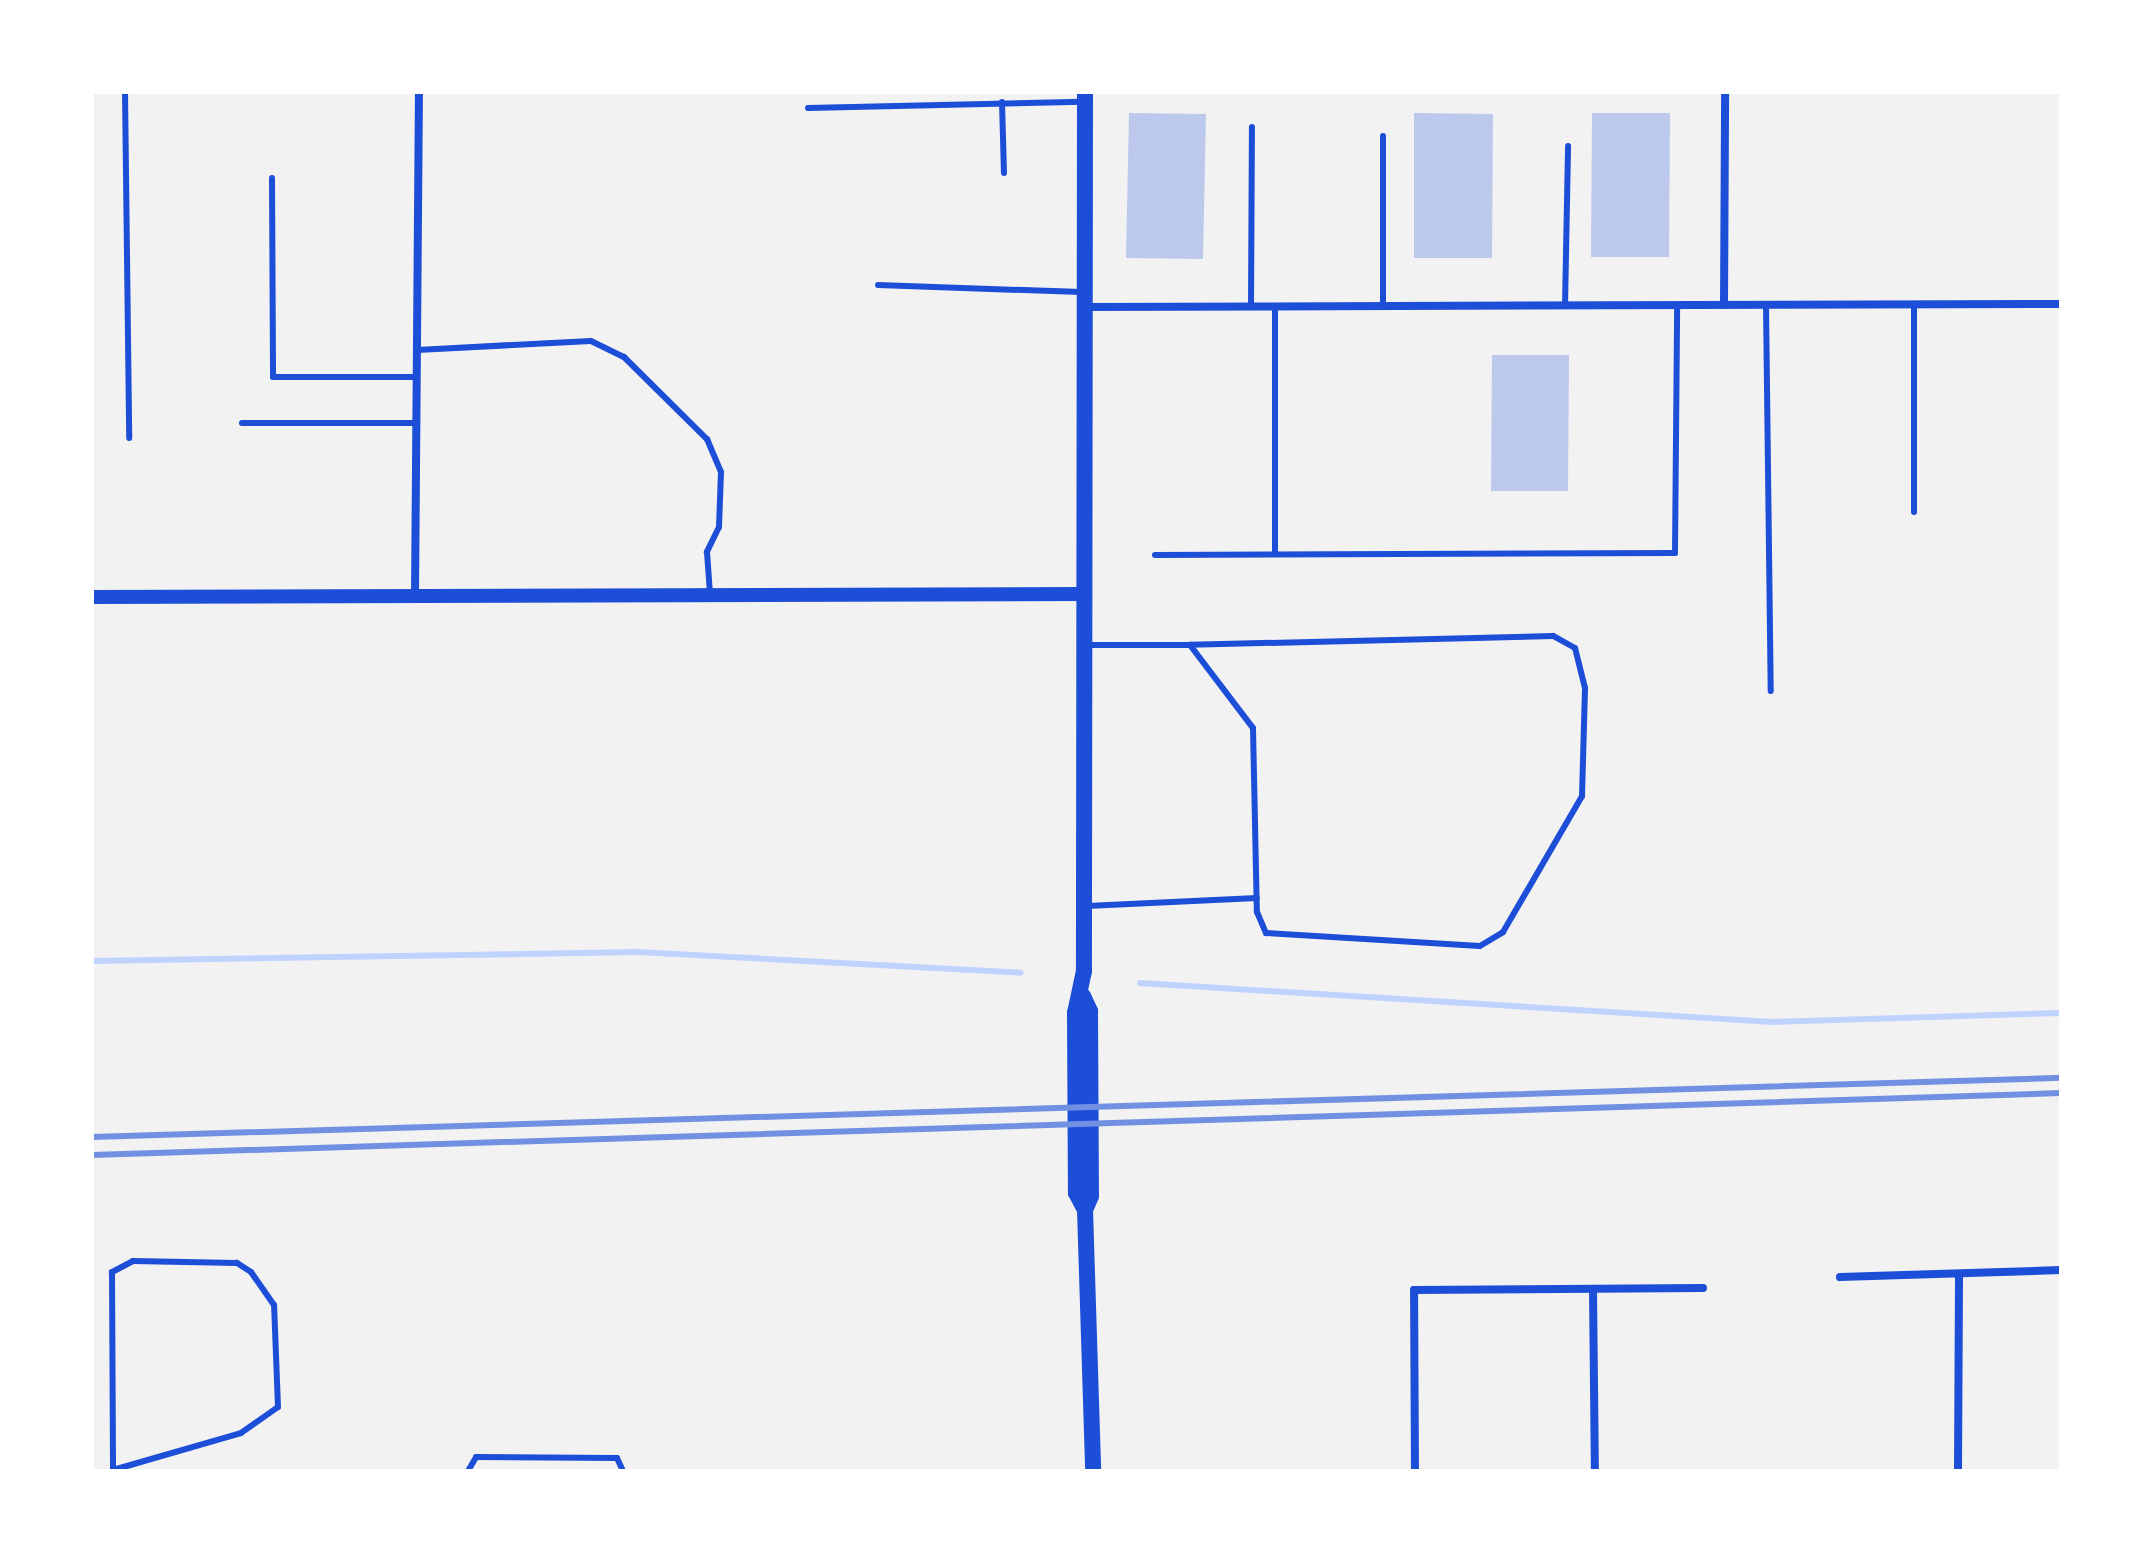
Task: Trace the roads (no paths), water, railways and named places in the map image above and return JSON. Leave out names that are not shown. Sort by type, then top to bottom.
[{"type":"main road","points":[[1085,97],[1081,594],[1083,996],[1091,1106],[1085,1210],[1093,1471]]},
{"type":"street","points":[[415,596],[419,92]]},
{"type":"street","points":[[1724,305],[1725,92]]},
{"type":"street","points":[[1085,300],[1251,307],[2061,304]]},
{"type":"street","points":[[92,597],[1081,594]]},
{"type":"street","points":[[1840,1277],[2061,1270]]},
{"type":"street","points":[[1958,1471],[1959,1274]]},
{"type":"street","points":[[1415,1471],[1414,1290],[1703,1288]]},
{"type":"street","points":[[1593,1289],[1595,1471]]},
{"type":"lane","points":[[125,92],[129,438]]},
{"type":"lane","points":[[808,108],[947,110],[1002,102],[1085,97]]},
{"type":"lane","points":[[1002,102],[1004,173]]},
{"type":"lane","points":[[1251,307],[1252,127]]},
{"type":"lane","points":[[1383,136],[1383,306]]},
{"type":"lane","points":[[1565,306],[1568,146]]},
{"type":"lane","points":[[272,178],[273,377],[416,377]]},
{"type":"lane","points":[[878,285],[1085,300]]},
{"type":"lane","points":[[1155,555],[1675,553],[1677,305]]},
{"type":"lane","points":[[1766,305],[1771,691]]},
{"type":"lane","points":[[1914,305],[1914,512]]},
{"type":"lane","points":[[1275,307],[1275,554]]},
{"type":"lane","points":[[417,350],[591,341],[624,357],[707,439],[721,472],[719,527],[707,552],[710,595]]},
{"type":"lane","points":[[242,423],[416,423]]},
{"type":"lane","points":[[1081,645],[1553,636],[1575,648],[1581,668],[1582,796],[1494,940],[1480,946],[1266,933],[1257,898],[1253,728],[1190,645]]},
{"type":"lane","points":[[1083,906],[1257,898]]},
{"type":"lane","points":[[133,1261],[237,1263],[251,1272],[274,1305],[278,1407],[241,1433],[113,1471],[112,1272],[133,1261]]},
{"type":"lane","points":[[468,1471],[476,1457],[617,1458],[623,1471]]},
{"type":"waterway","points":[[92,961],[638,952],[1020,973]]},
{"type":"waterway","points":[[1140,983],[1773,1022],[2061,1013]]},
{"type":"railway","points":[[92,1137],[2061,1078]]},
{"type":"railway","points":[[92,1155],[2061,1093]]}]
